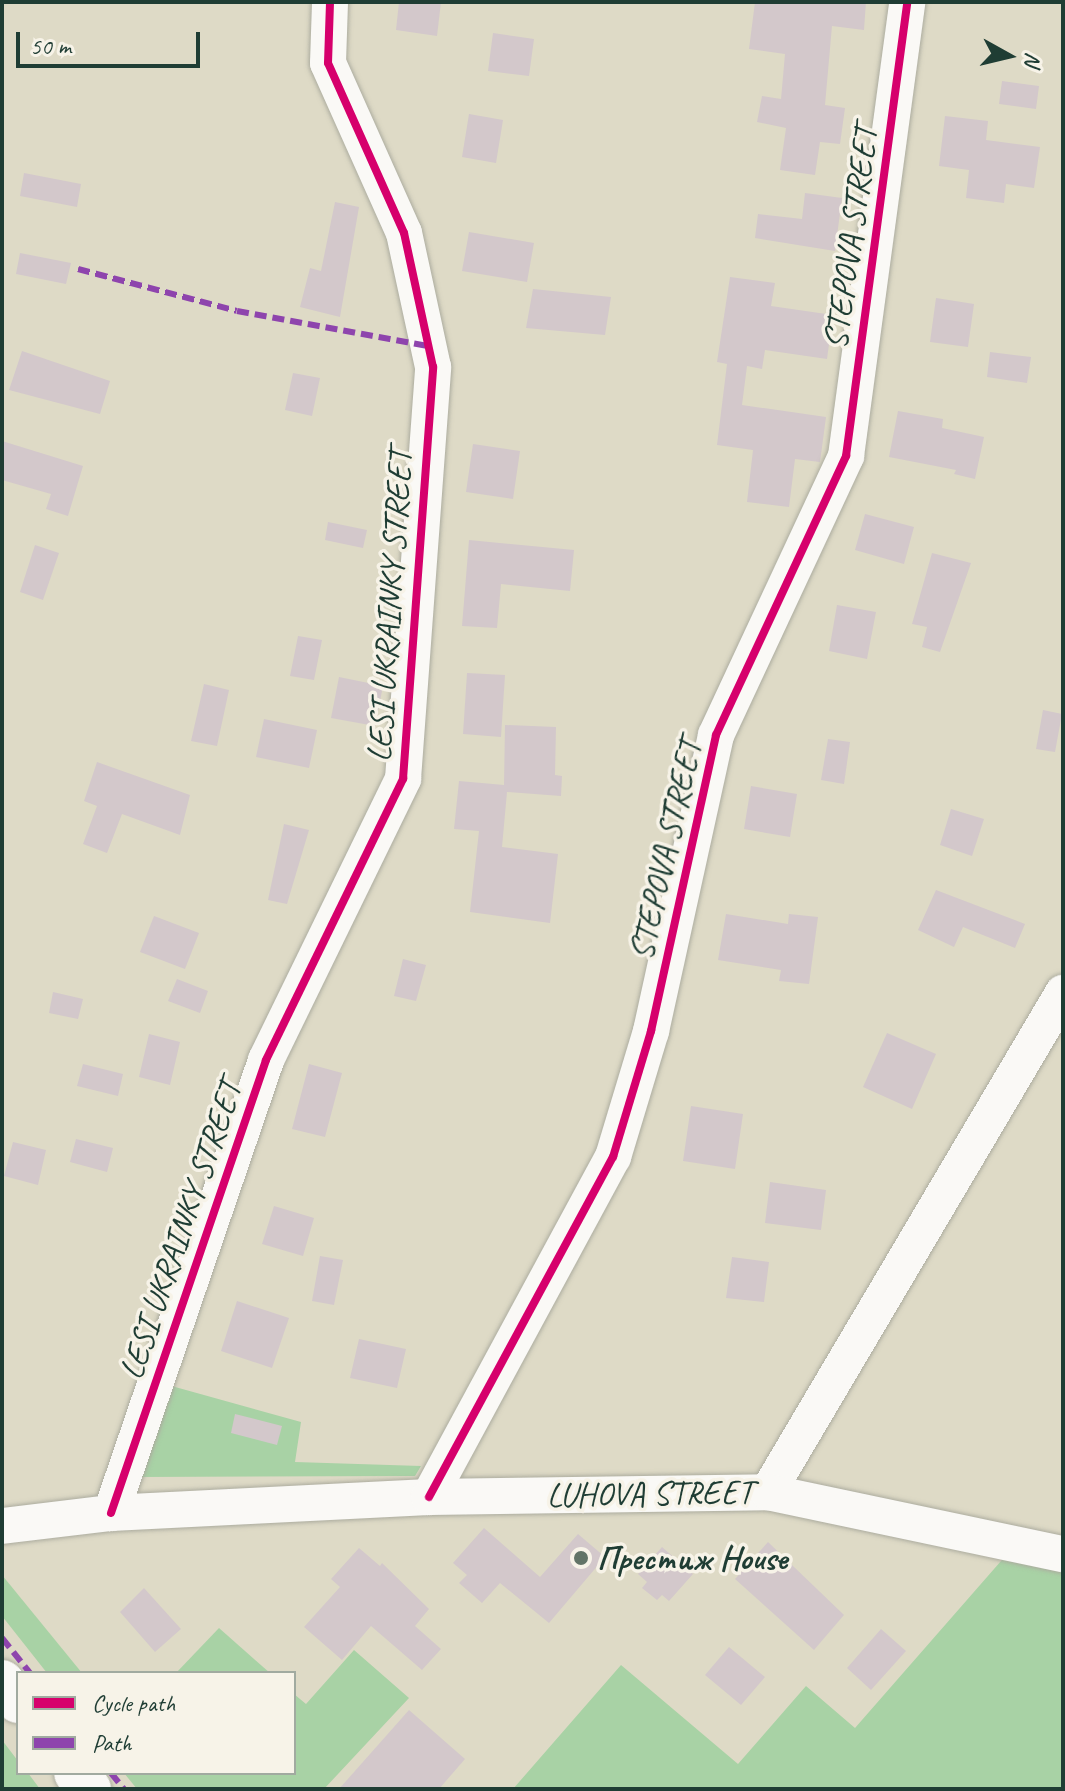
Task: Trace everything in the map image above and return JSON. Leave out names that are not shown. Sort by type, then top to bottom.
[{"type":"main road","points":[[2,1682],[16,1699]]},
{"type":"street","name":"LESI UKRAINKY STREET","points":[[111,1513],[266,1060],[403,779],[433,367],[404,233],[328,63],[330,2]]},
{"type":"street","name":"STEPOVA STREET","points":[[429,1497],[613,1157],[651,1031],[716,735],[846,456],[907,2]]},
{"type":"street","name":"LUHOVA STREET","points":[[2,1526],[111,1513],[429,1497],[768,1492],[1063,993]]},
{"type":"street","points":[[768,1492],[1063,1554]]},
{"type":"green space","points":[[168,1385],[301,1422],[295,1462],[421,1466],[415,1476],[137,1477]]},
{"type":"green space","points":[[1008,1553],[1063,1566],[1063,1789],[513,1789],[621,1665],[738,1764],[806,1686],[855,1728]]},
{"type":"green space","points":[[2,1575],[80,1671],[45,1671],[2,1616]]},
{"type":"green space","points":[[219,1628],[268,1671],[178,1671]]},
{"type":"green space","points":[[354,1650],[409,1698],[324,1789],[137,1789],[126,1775],[296,1775],[296,1696],[306,1704]]},
{"type":"green space","points":[[2,1740],[16,1758],[16,1775],[30,1775],[40,1789],[2,1789]]},
{"type":"building","points":[[399,2],[441,2],[437,36],[396,30]]},
{"type":"building","points":[[755,2],[866,2],[864,30],[832,26],[825,105],[845,108],[840,144],[820,142],[815,175],[780,170],[786,128],[757,122],[762,96],[781,99],[785,54],[749,49]]},
{"type":"building","points":[[493,33],[534,39],[529,76],[488,71]]},
{"type":"building","points":[[1002,81],[1039,86],[1036,109],[999,104]]},
{"type":"building","points":[[469,114],[503,120],[496,163],[462,157]]},
{"type":"building","points":[[945,116],[988,121],[986,140],[1040,147],[1034,188],[1006,184],[1004,203],[966,198],[969,170],[939,166]]},
{"type":"building","points":[[24,173],[81,184],[77,207],[20,196]]},
{"type":"building","points":[[805,193],[842,198],[835,251],[755,238],[758,214],[802,219]]},
{"type":"building","points":[[335,202],[359,207],[340,317],[300,307],[310,268],[321,271]]},
{"type":"building","points":[[469,232],[534,243],[527,282],[462,271]]},
{"type":"building","points":[[20,253],[71,263],[66,284],[16,274]]},
{"type":"building","points":[[730,277],[775,283],[771,306],[833,315],[827,359],[765,350],[762,369],[747,366],[742,405],[826,417],[820,462],[795,459],[789,507],[747,502],[753,450],[717,445],[727,364],[717,362]]},
{"type":"building","points":[[533,289],[611,297],[605,335],[526,328]]},
{"type":"building","points":[[936,298],[974,304],[968,347],[930,342]]},
{"type":"building","points":[[22,351],[110,381],[100,414],[9,390]]},
{"type":"building","points":[[990,352],[1031,357],[1027,383],[987,377]]},
{"type":"building","points":[[293,373],[320,378],[312,416],[285,410]]},
{"type":"building","points":[[898,411],[943,419],[942,428],[984,437],[975,479],[954,474],[956,470],[889,457]]},
{"type":"building","points":[[2,441],[83,466],[68,516],[46,509],[51,494],[2,480]]},
{"type":"building","points":[[473,444],[520,451],[513,499],[466,492]]},
{"type":"building","points":[[865,514],[914,527],[904,564],[855,550]]},
{"type":"building","points":[[328,522],[367,530],[363,548],[325,540]]},
{"type":"building","points":[[469,540],[574,550],[570,591],[501,584],[497,628],[462,626]]},
{"type":"building","points":[[35,545],[59,553],[43,600],[20,592]]},
{"type":"building","points":[[932,553],[971,563],[940,652],[922,647],[927,627],[912,624]]},
{"type":"building","points":[[837,605],[876,612],[867,659],[829,651]]},
{"type":"building","points":[[298,636],[322,640],[314,680],[290,676]]},
{"type":"building","points":[[467,673],[505,675],[501,737],[463,734]]},
{"type":"building","points":[[339,677],[383,686],[375,726],[331,718]]},
{"type":"building","points":[[204,684],[229,690],[217,746],[191,741]]},
{"type":"building","points":[[1043,710],[1062,714],[1055,752],[1036,749]]},
{"type":"building","points":[[264,719],[317,730],[309,768],[256,757]]},
{"type":"building","points":[[505,725],[556,727],[555,775],[562,776],[561,796],[507,792],[502,847],[558,854],[550,923],[470,912],[479,831],[454,829],[459,781],[504,785]]},
{"type":"building","points":[[828,739],[850,742],[844,784],[821,780]]},
{"type":"building","points":[[97,762],[190,795],[180,835],[122,814],[107,853],[83,844],[97,806],[84,801]]},
{"type":"building","points":[[751,786],[797,794],[790,837],[744,829]]},
{"type":"building","points":[[951,809],[984,819],[972,856],[940,845]]},
{"type":"building","points":[[284,824],[309,830],[287,904],[268,900]]},
{"type":"building","points":[[936,890],[1025,924],[1015,948],[963,927],[954,947],[918,930]]},
{"type":"building","points":[[726,914],[788,924],[789,914],[818,917],[809,984],[779,981],[781,970],[718,960]]},
{"type":"building","points":[[154,916],[199,933],[185,969],[140,952]]},
{"type":"building","points":[[403,959],[426,965],[416,1001],[394,996]]},
{"type":"building","points":[[177,979],[208,991],[200,1013],[168,1001]]},
{"type":"building","points":[[53,992],[83,999],[78,1019],[49,1013]]},
{"type":"building","points":[[887,1033],[936,1054],[912,1109],[863,1087]]},
{"type":"building","points":[[149,1034],[180,1042],[170,1085],[139,1077]]},
{"type":"building","points":[[83,1064],[123,1074],[118,1096],[77,1086]]},
{"type":"building","points":[[309,1064],[342,1073],[325,1137],[292,1129]]},
{"type":"building","points":[[691,1106],[743,1114],[735,1169],[683,1161]]},
{"type":"building","points":[[76,1139],[113,1148],[107,1172],[70,1162]]},
{"type":"building","points":[[13,1142],[46,1150],[38,1185],[4,1176]]},
{"type":"building","points":[[770,1182],[826,1190],[821,1230],[765,1223]]},
{"type":"building","points":[[274,1206],[314,1218],[303,1256],[262,1244]]},
{"type":"building","points":[[320,1256],[343,1260],[334,1305],[312,1301]]},
{"type":"building","points":[[732,1257],[769,1262],[764,1302],[726,1298]]},
{"type":"building","points":[[237,1301],[289,1318],[272,1368],[221,1351]]},
{"type":"building","points":[[359,1339],[406,1349],[397,1388],[350,1378]]},
{"type":"building","points":[[235,1414],[282,1426],[277,1445],[231,1433]]},
{"type":"building","points":[[484,1528],[540,1577],[578,1534],[605,1557],[549,1623],[500,1583],[482,1603],[459,1583],[467,1575],[453,1563]]},
{"type":"building","points":[[768,1542],[844,1615],[814,1650],[735,1579]]},
{"type":"building","points":[[662,1547],[693,1574],[669,1601],[662,1595],[657,1600],[642,1588],[647,1582],[638,1574]]},
{"type":"building","points":[[359,1548],[380,1566],[382,1563],[429,1609],[415,1626],[441,1649],[422,1670],[371,1626],[342,1660],[304,1627],[340,1587],[331,1579]]},
{"type":"building","points":[[144,1588],[181,1629],[155,1652],[120,1612]]},
{"type":"building","points":[[881,1629],[906,1651],[871,1690],[847,1668]]},
{"type":"building","points":[[729,1647],[765,1677],[741,1705],[705,1675]]},
{"type":"building","points":[[409,1710],[465,1759],[439,1789],[339,1789]]},
{"type":"marked path","points":[[78,269],[237,311],[428,346]]},
{"type":"marked path","points":[[2,1638],[28,1671]]},
{"type":"marked path","points":[[113,1775],[124,1789]]},
{"type":"cycle path","points":[[111,1513],[266,1060],[403,779],[433,367],[404,233],[328,63],[330,2]]},
{"type":"cycle path","points":[[429,1497],[613,1157],[651,1031],[716,735],[846,456],[907,2]]},
{"type":"place","name":"Престиж House","points":[[581,1558]]}]
